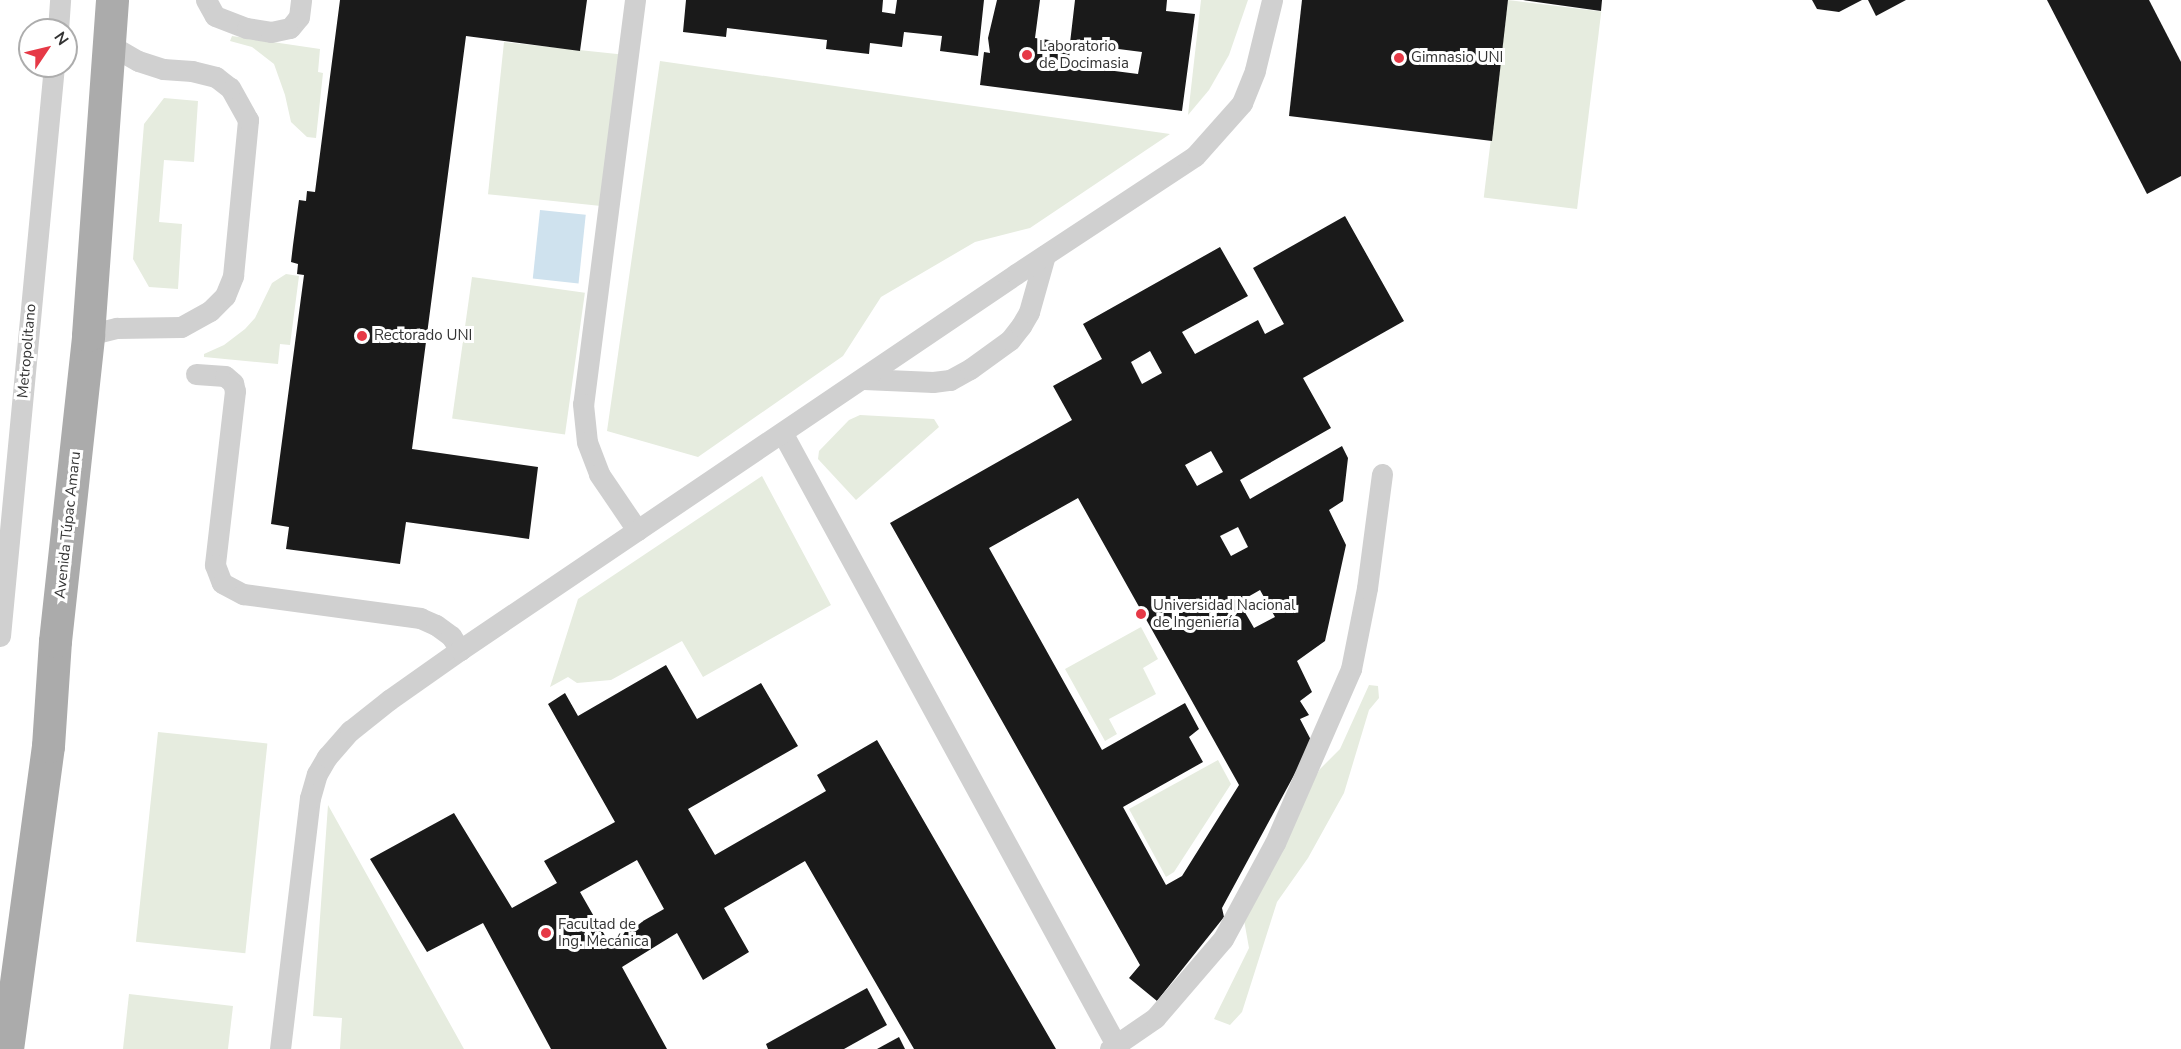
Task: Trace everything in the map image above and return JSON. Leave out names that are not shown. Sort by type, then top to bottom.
[{"type":"main road","name":"Avenida Túpac Amaru","points":[[7,1049],[48,746],[55,641],[88,335],[112,0]]},
{"type":"lane","points":[[59,18],[60,0]]},
{"type":"lane","points":[[206,0],[215,16],[247,28],[271,32],[290,28],[299,17],[301,0]]},
{"type":"lane","points":[[635,0],[583,404],[587,441],[599,474],[638,530]]},
{"type":"lane","points":[[280,1049],[310,798],[317,774],[327,757],[350,731],[389,700],[460,650],[1194,156],[1218,133],[1242,103],[1255,70],[1272,0]]},
{"type":"lane","points":[[88,335],[117,328],[181,327],[197,320],[225,296],[233,276],[248,120],[230,88],[216,77],[154,66],[138,61],[110,44]]},
{"type":"lane","name":"Metropolitano","points":[[0,636],[53,78]]},
{"type":"lane","points":[[864,379],[933,382],[950,380],[970,369],[1010,340],[1021,326],[1029,312],[1045,255]]},
{"type":"lane","points":[[196,374],[225,376],[233,383],[235,391],[215,565],[222,583],[243,594],[420,618],[443,630],[460,650]]},
{"type":"lane","points":[[783,434],[1112,1046],[1155,1018],[1223,939],[1275,843],[1351,669],[1367,588],[1382,474]]},
{"type":"shaded area","points":[[1201,0],[1248,0],[1229,55],[1209,90],[1188,115]]},
{"type":"shaded area","points":[[1508,0],[1601,11],[1577,209],[1484,198]]},
{"type":"shaded area","points":[[232,36],[320,49],[318,72],[323,73],[316,138],[307,137],[291,122],[285,95],[274,64],[252,47],[230,41]]},
{"type":"shaded area","points":[[504,42],[619,54],[603,206],[488,194]]},
{"type":"shaded area","points":[[660,61],[1170,134],[1030,228],[975,242],[881,297],[843,356],[698,457],[607,431]]},
{"type":"shaded area","points":[[164,98],[198,101],[194,162],[164,160],[159,222],[182,224],[178,289],[149,287],[133,259],[144,124]]},
{"type":"shaded area","points":[[286,274],[299,276],[290,345],[280,344],[278,364],[204,357],[204,354],[224,345],[245,329],[255,318],[272,283]]},
{"type":"shaded area","points":[[472,277],[585,293],[565,434],[452,419]]},
{"type":"shaded area","points":[[860,415],[934,419],[939,427],[856,500],[818,459],[819,451],[849,420]]},
{"type":"shaded area","points":[[762,476],[831,605],[703,677],[682,641],[611,680],[577,683],[568,677],[550,687],[578,599]]},
{"type":"shaded area","points":[[1141,627],[1158,659],[1143,668],[1156,694],[1109,719],[1117,734],[1105,741],[1065,669]]},
{"type":"shaded area","points":[[1369,685],[1378,686],[1379,698],[1369,710],[1344,793],[1308,858],[1277,902],[1242,1012],[1230,1025],[1214,1019],[1249,948],[1244,920],[1306,792],[1320,769],[1340,749]]},
{"type":"shaded area","points":[[158,732],[267,743],[245,953],[136,942]]},
{"type":"shaded area","points":[[1218,760],[1231,784],[1174,872],[1166,877],[1129,809]]},
{"type":"shaded area","points":[[328,805],[464,1049],[340,1049],[342,1018],[313,1016]]},
{"type":"shaded area","points":[[129,994],[233,1006],[228,1049],[123,1049]]},
{"type":"water","points":[[540,210],[586,215],[579,283],[533,279]]},
{"type":"building","name":"Rectorado UNI","points":[[340,0],[587,0],[580,51],[466,36],[412,449],[538,467],[529,539],[406,522],[400,564],[286,549],[289,527],[271,524],[304,275],[297,274],[298,264],[291,262],[293,245],[299,200],[306,201],[307,191],[315,192]]},
{"type":"building","points":[[686,0],[883,0],[882,12],[895,14],[897,0],[984,0],[978,56],[940,51],[942,36],[904,32],[902,47],[870,43],[869,54],[826,49],[827,40],[727,28],[726,37],[683,32]]},
{"type":"building","name":"Laboratorio de Docimasia","points":[[997,0],[1040,0],[1035,38],[1070,43],[1075,0],[1167,0],[1166,11],[1195,14],[1182,111],[980,85],[984,52],[990,53],[988,38]],"holes":[[[1071,43],[1142,52],[1138,74],[1068,65]]]},
{"type":"building","name":"Gimnasio UNI","points":[[1302,0],[1508,0],[1492,141],[1289,116]]},
{"type":"building","points":[[1523,0],[1602,0],[1601,11]]},
{"type":"building","points":[[1812,0],[1862,0],[1839,12],[1817,9]]},
{"type":"building","points":[[1868,0],[1906,0],[1876,16]]},
{"type":"building","points":[[2047,0],[2149,0],[2181,62],[2181,176],[2147,194]]},
{"type":"building","points":[[1345,216],[1404,321],[1303,378],[1331,428],[1240,480],[1250,499],[1342,446],[1348,458],[1343,501],[1329,510],[1346,545],[1325,641],[1297,661],[1312,692],[1300,701],[1309,715],[1300,719],[1312,742],[1222,908],[1224,917],[1157,1001],[1129,978],[1140,965],[890,523],[1072,420],[1053,386],[1102,359],[1083,324],[1220,247],[1248,296],[1182,332],[1195,354],[1258,320],[1265,334],[1284,324],[1253,268]],"holes":[[[1150,351],[1162,373],[1142,384],[1131,362]],[[1211,451],[1223,472],[1197,486],[1185,465]],[[1078,498],[1239,785],[1182,876],[1166,885],[1123,807],[1203,762],[1189,737],[1199,729],[1185,703],[1102,750],[989,548]],[[1238,527],[1248,547],[1231,556],[1220,536]],[[1260,590],[1275,617],[1254,628],[1239,602]]]},
{"type":"building","points":[[666,665],[697,719],[761,683],[798,746],[688,809],[715,855],[826,791],[817,775],[877,740],[1056,1049],[914,1049],[805,861],[724,908],[749,952],[703,980],[677,933],[622,967],[667,1049],[551,1049],[483,923],[427,952],[370,859],[454,813],[512,908],[557,883],[544,861],[615,822],[548,704],[565,693],[578,716]],"holes":[[[637,860],[664,909],[608,941],[580,892]]]},
{"type":"building","points":[[867,988],[887,1025],[844,1049],[768,1049],[766,1044]]},
{"type":"building","points":[[899,1037],[905,1049],[877,1049]]},
{"type":"place","name":"Laboratorio de Docimasia","points":[[1027,55]]},
{"type":"place","name":"Gimnasio UNI","points":[[1399,58]]},
{"type":"place","name":"Rectorado UNI","points":[[362,336]]},
{"type":"place","name":"Universidad Nacional de Ingeniería","points":[[1141,614]]},
{"type":"place","name":"Facultad de Ing. Mecánica","points":[[546,933]]}]
